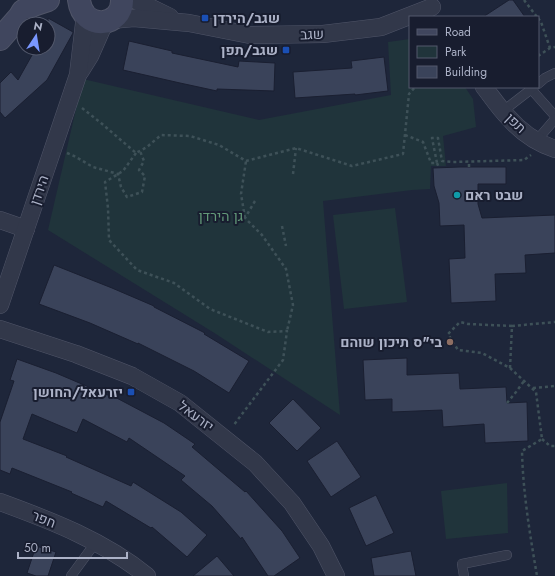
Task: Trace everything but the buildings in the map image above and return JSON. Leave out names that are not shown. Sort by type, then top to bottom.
[{"type":"street","points":[[20,16],[23,11],[33,5],[48,0]]},
{"type":"street","points":[[20,16],[63,10],[117,16],[121,10],[122,0]]},
{"type":"street","name":"שגב","points":[[135,0],[173,18],[189,23]]},
{"type":"street","name":"שגב","points":[[411,16],[433,8]]},
{"type":"street","name":"שגב","points":[[93,14],[189,23],[250,35],[323,34],[381,27],[409,17]]},
{"type":"street","name":"הירדן","points":[[0,305],[78,75],[90,56],[93,14]]},
{"type":"street","points":[[0,39],[16,21]]},
{"type":"street","name":"תפן","points":[[485,88],[508,117],[526,134],[546,145]]},
{"type":"street","points":[[0,220],[26,229]]},
{"type":"street","name":"יזרעאל","points":[[0,329],[76,354],[132,376],[180,402],[255,463],[292,503],[321,546],[336,576]]},
{"type":"street","name":"חפר","points":[[0,502],[61,526],[96,542],[133,565],[147,576]]},
{"type":"lane","points":[[539,83],[555,73]]},
{"type":"lane","points":[[503,111],[533,88]]},
{"type":"lane","points":[[535,88],[555,116]]},
{"type":"lane","points":[[546,145],[555,120]]},
{"type":"lane","points":[[71,576],[96,542]]},
{"type":"lane","points":[[464,576],[462,564],[507,555]]},
{"type":"path","points":[[524,0],[536,16]]},
{"type":"path","points":[[539,19],[550,48]]},
{"type":"path","points":[[539,55],[550,48],[555,47]]},
{"type":"path","points":[[287,331],[268,332],[236,320],[210,309],[174,283],[137,270],[109,240],[108,208],[105,182],[123,171],[136,153],[147,147],[161,136],[190,136],[219,145],[246,162],[296,148],[352,166],[403,154],[409,94],[414,88]]},
{"type":"path","points":[[70,98],[136,153]]},
{"type":"path","points":[[405,135],[423,142],[431,163],[437,163]]},
{"type":"path","points":[[439,168],[432,138],[438,138],[442,161],[452,162],[524,160],[546,145]]},
{"type":"path","points":[[293,174],[296,148]]},
{"type":"path","points":[[118,174],[121,187],[127,197],[142,192],[145,176],[139,170],[144,161],[140,151]]},
{"type":"path","points":[[74,156],[93,167],[118,174]]},
{"type":"path","points":[[224,438],[283,360],[287,331],[293,305],[286,269],[262,235],[245,218],[242,194],[246,162]]},
{"type":"path","points":[[469,162],[469,167]]},
{"type":"path","points":[[245,218],[255,201]]},
{"type":"path","points":[[282,226],[286,246]]},
{"type":"path","points":[[555,322],[512,326],[468,324],[460,322],[448,334],[458,350],[482,353],[510,368],[533,388],[536,392],[542,439],[550,446],[555,446]]},
{"type":"path","points":[[510,368],[512,326]]},
{"type":"path","points":[[507,403],[524,380]]},
{"type":"path","points":[[533,388],[555,386]]},
{"type":"path","points":[[537,576],[529,528],[522,466],[522,451],[542,439]]},
{"type":"green space","name":"גן הירדן","points":[[409,39],[409,88],[466,88],[473,99],[476,127],[443,136],[446,166],[431,166],[430,189],[323,201],[340,415],[216,334],[48,230],[83,79],[259,120],[391,95],[388,42]]},
{"type":"green space","points":[[395,208],[407,302],[344,309],[333,215]]},
{"type":"green space","points":[[507,483],[508,533],[446,539],[441,491]]},
{"type":"place","name":"שגב/הירדן","points":[[205,18]]},
{"type":"place","name":"שגב/תפן","points":[[286,50]]},
{"type":"place","name":"שבט ראם","points":[[457,195]]},
{"type":"place","name":"בי\"ס תיכון שוהם","points":[[450,342]]},
{"type":"place","name":"יזרעאל/החושן","points":[[131,392]]}]
